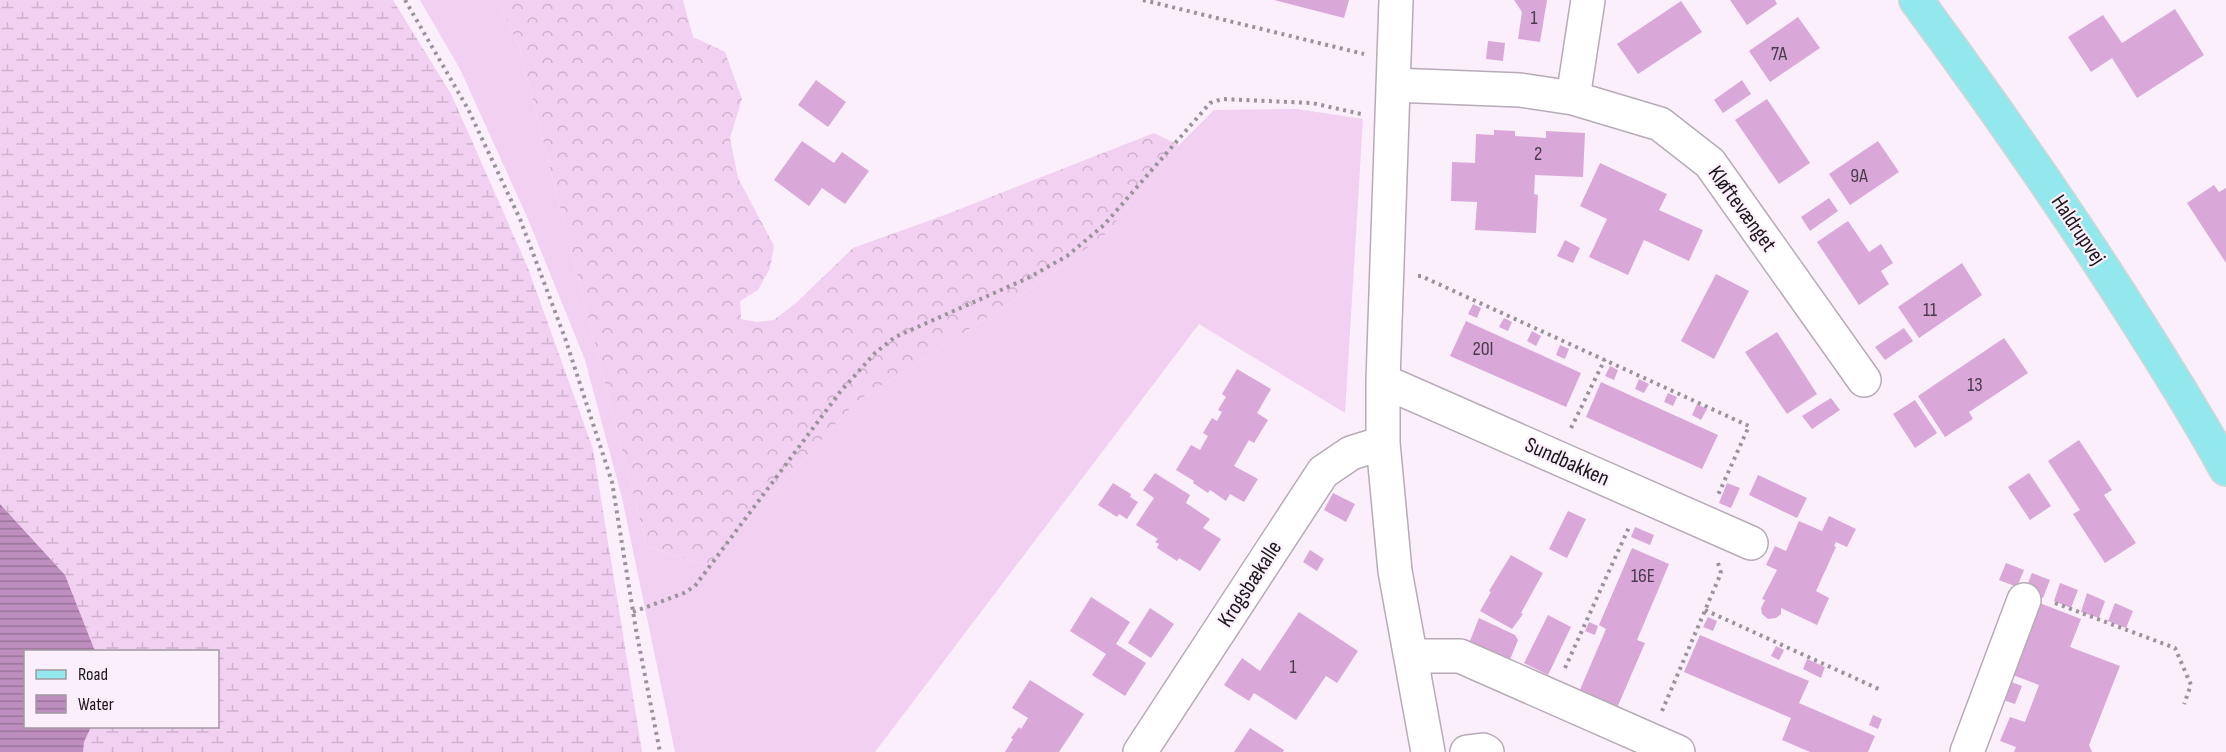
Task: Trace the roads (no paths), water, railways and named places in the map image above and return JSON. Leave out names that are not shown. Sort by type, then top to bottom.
[{"type":"main road","name":"Haldrupvej","points":[[1916,0],[1974,78],[2092,249],[2203,427],[2226,469]]},
{"type":"street","points":[[1396,0],[1383,381],[1383,443],[1395,571],[1428,752]]},
{"type":"street","points":[[1573,98],[1588,0]]},
{"type":"street","name":"Kløftevænget","points":[[1393,73],[1573,98],[1660,124],[1710,163],[1864,380]]},
{"type":"street","name":"Sundbakken","points":[[1383,381],[1750,543]]},
{"type":"street","name":"Krogsbækalle","points":[[1140,752],[1323,471],[1351,453],[1383,443]]},
{"type":"street","points":[[1967,752],[2024,600]]},
{"type":"street","points":[[1411,656],[1460,656],[1678,752]]},
{"type":"street","points":[[1467,752],[1483,750],[1487,752]]},
{"type":"water","points":[[0,504],[65,575],[95,650],[24,650],[24,728],[91,728],[84,742],[83,752],[0,752]]}]
